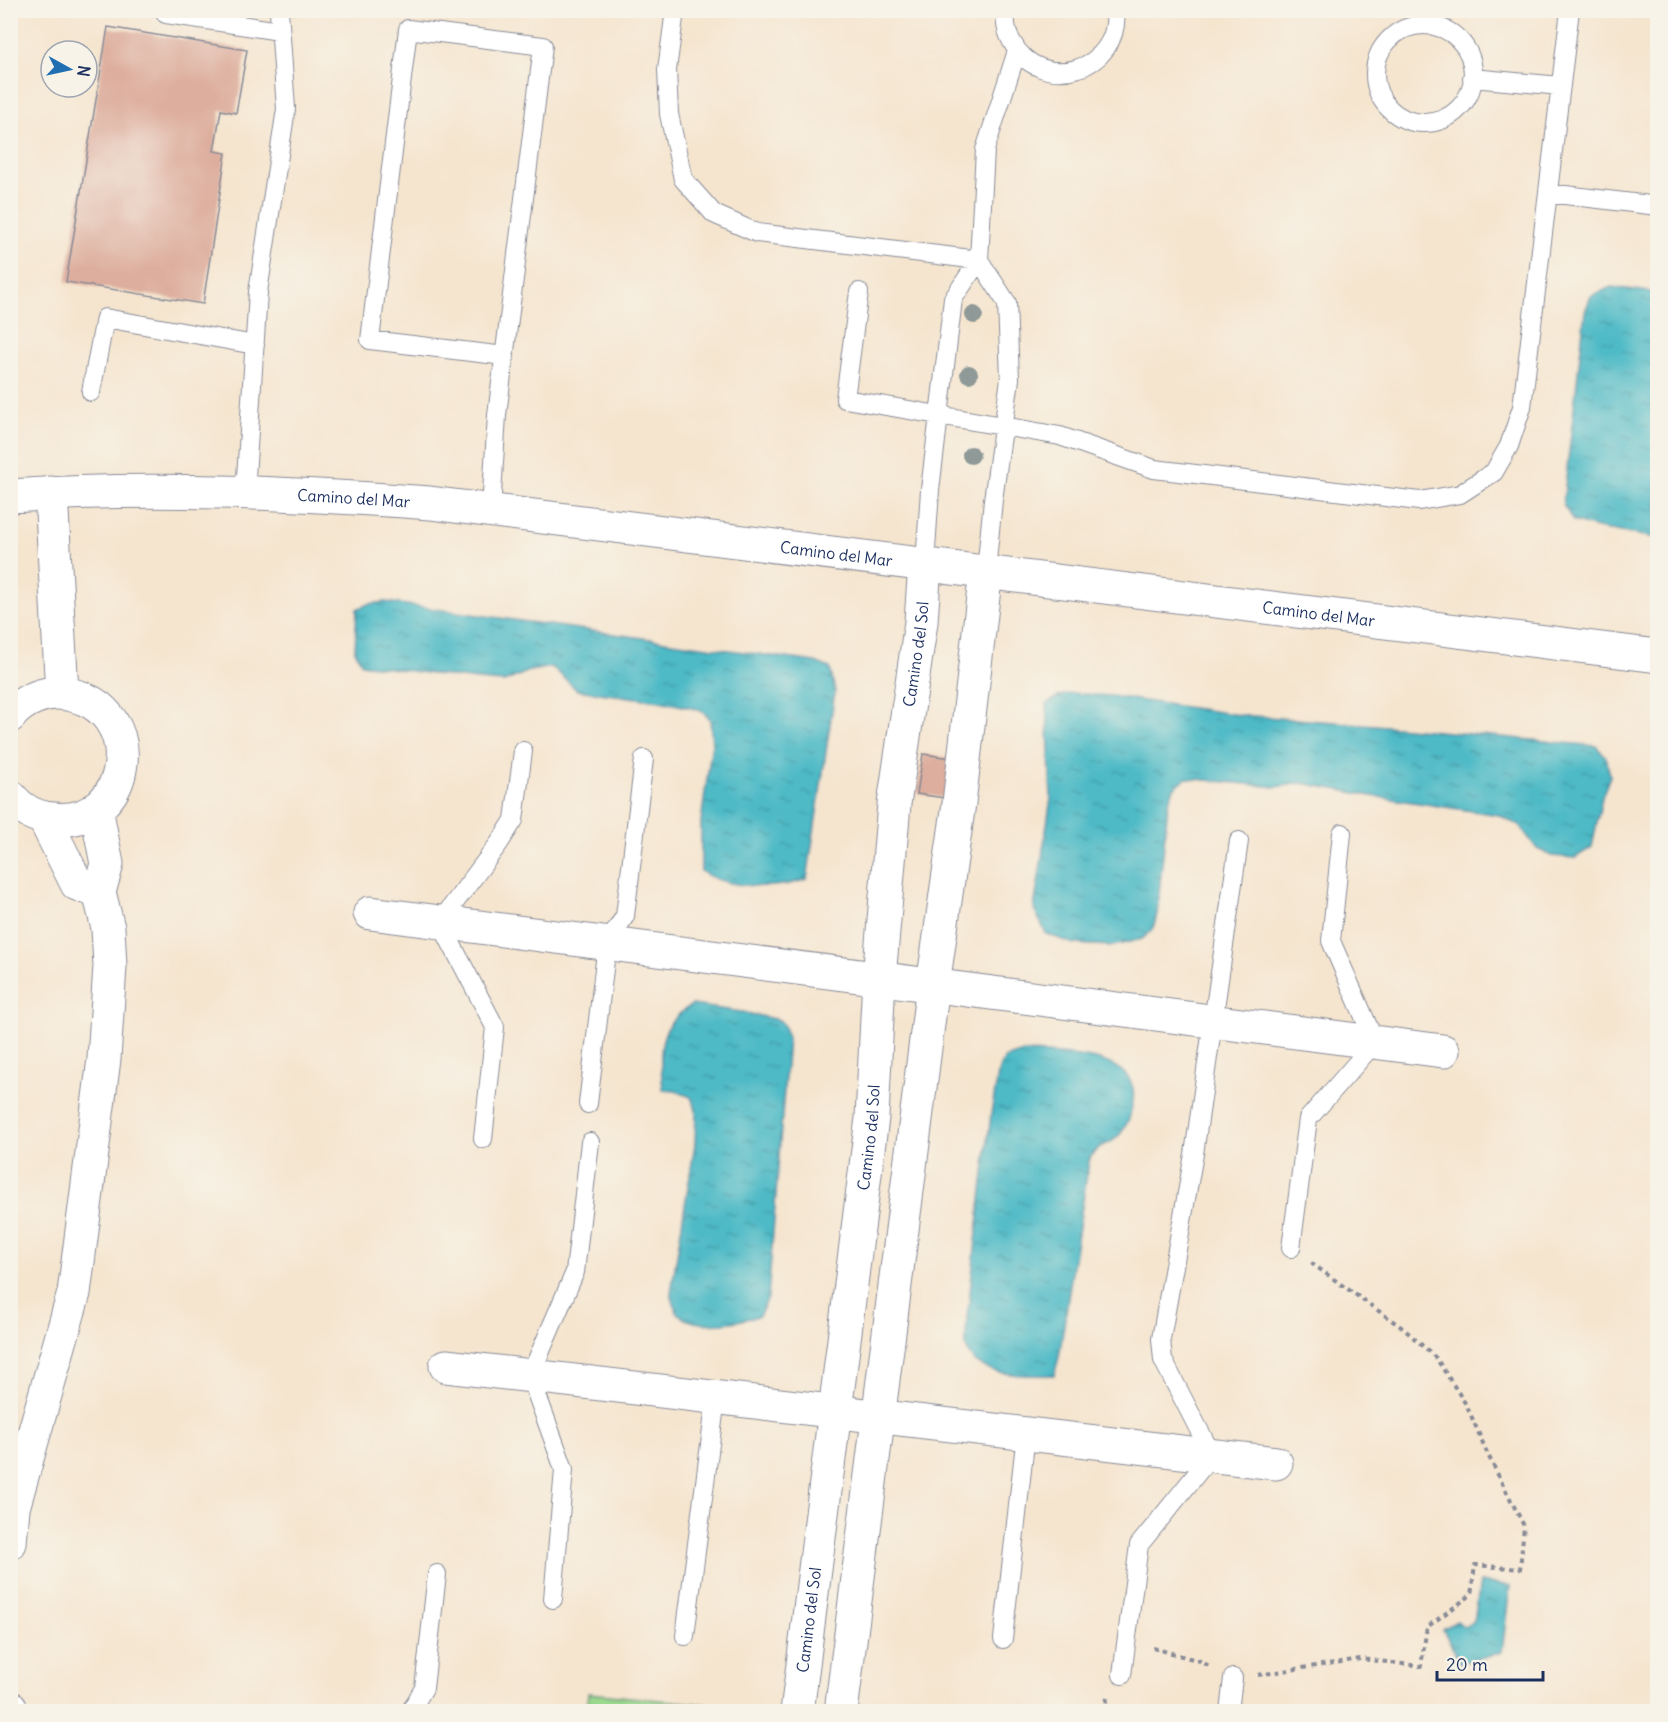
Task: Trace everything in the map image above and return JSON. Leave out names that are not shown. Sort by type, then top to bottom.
[{"type":"street","name":"Camino del Mar","points":[[10,496],[51,493],[282,493],[430,502],[1658,656]]},
{"type":"street","points":[[51,493],[62,693]]},
{"type":"street","name":"Camino del Sol","points":[[797,1712],[872,1118],[879,978],[894,804],[921,622],[925,564]]},
{"type":"street","points":[[841,1712],[933,985],[959,803],[986,571]]},
{"type":"street","points":[[10,716],[27,701],[44,694],[62,693],[80,696],[96,704],[109,716],[118,732],[122,749],[122,767],[116,784],[107,798],[96,808],[78,817],[61,820],[44,818],[28,812],[10,796]]},
{"type":"street","points":[[10,1543],[13,1508],[74,1293],[104,1059],[110,966],[108,928],[99,892],[107,864],[96,808]]},
{"type":"street","points":[[44,818],[77,885],[99,892]]},
{"type":"street","points":[[370,913],[1443,1051]]},
{"type":"street","points":[[446,1366],[1276,1463]]},
{"type":"lane","points":[[164,10],[166,14],[280,31]]},
{"type":"lane","points":[[245,493],[258,292],[286,108],[279,10]]},
{"type":"lane","points":[[675,10],[667,70],[669,114],[683,179],[714,213],[757,233],[979,260],[1007,303],[1010,379],[986,571]]},
{"type":"lane","points":[[1007,10],[1008,34],[1017,51],[1031,64],[1055,72],[1074,71],[1091,63],[1105,50],[1113,32],[1115,10]]},
{"type":"lane","points":[[859,292],[845,399],[1060,436],[1154,469],[1419,501],[1460,494],[1494,472],[1509,446],[1522,407],[1570,10]]},
{"type":"lane","points":[[1429,23],[1444,28],[1458,37],[1469,51],[1473,68],[1472,78],[1470,92],[1461,107],[1448,118],[1422,123],[1398,116],[1385,105],[1377,90],[1374,72],[1378,55],[1395,33],[1411,25],[1429,23]]},
{"type":"lane","points":[[491,510],[496,415],[505,356],[543,46],[408,29],[370,340],[505,356]]},
{"type":"lane","points":[[925,564],[930,490],[953,299],[979,260],[985,150],[1017,51]]},
{"type":"lane","points":[[1472,78],[1561,86]]},
{"type":"lane","points":[[1548,193],[1658,206]]},
{"type":"lane","points":[[91,392],[105,318],[255,345]]},
{"type":"lane","points":[[483,1139],[495,1027],[440,922],[514,820],[523,751]]},
{"type":"lane","points":[[588,1104],[607,944],[625,915],[644,759]]},
{"type":"lane","points":[[1291,1248],[1308,1119],[1375,1042],[1331,941],[1342,833]]},
{"type":"lane","points":[[1122,1675],[1139,1545],[1212,1455],[1163,1360],[1161,1338],[1194,1154],[1239,841]]},
{"type":"lane","points":[[553,1599],[564,1469],[530,1376],[575,1272],[590,1142]]},
{"type":"lane","points":[[685,1636],[716,1398]]},
{"type":"lane","points":[[1003,1639],[1026,1434]]},
{"type":"lane","points":[[410,1712],[424,1688],[437,1574]]},
{"type":"lane","points":[[1229,1712],[1233,1678]]},
{"type":"path","points":[[1126,1641],[1200,1661],[1233,1678],[1282,1673],[1360,1659],[1421,1666],[1427,1627],[1471,1595],[1475,1565],[1520,1569],[1524,1526],[1488,1455],[1467,1406],[1436,1358],[1404,1329],[1291,1248]]},
{"type":"green space","points":[[588,1693],[711,1705],[710,1711],[586,1711]]},
{"type":"water","points":[[1611,287],[1657,293],[1657,538],[1597,528],[1573,521],[1563,504],[1585,312],[1591,296]]},
{"type":"water","points":[[385,602],[815,662],[830,668],[835,691],[807,879],[782,885],[752,886],[724,881],[701,871],[701,822],[712,743],[710,719],[701,710],[660,701],[577,690],[552,667],[529,671],[504,682],[362,664],[355,651],[357,609],[368,604]]},
{"type":"water","points":[[1071,693],[1111,696],[1240,715],[1596,746],[1606,757],[1610,776],[1602,797],[1592,847],[1575,858],[1552,856],[1537,849],[1520,826],[1499,815],[1302,783],[1276,787],[1186,778],[1174,788],[1168,804],[1157,914],[1153,929],[1142,939],[1113,946],[1074,944],[1046,934],[1034,909],[1051,798],[1047,704]]},
{"type":"water","points":[[692,1005],[779,1020],[788,1038],[768,1298],[759,1316],[724,1323],[705,1323],[685,1319],[676,1312],[671,1292],[695,1144],[696,1110],[691,1097],[676,1091],[663,1090],[661,1052],[662,1042],[671,1022]]},
{"type":"water","points":[[1023,1052],[1093,1058],[1110,1064],[1124,1073],[1132,1085],[1133,1101],[1126,1125],[1116,1138],[1095,1151],[1089,1161],[1059,1357],[1054,1375],[1017,1375],[989,1369],[978,1364],[970,1356],[966,1345],[967,1317],[991,1114],[999,1069],[1005,1058]]},
{"type":"water","points":[[1480,1582],[1510,1586],[1502,1652],[1460,1663],[1443,1629],[1457,1621],[1464,1627],[1474,1622]]},
{"type":"building","points":[[108,27],[247,50],[236,113],[221,110],[214,151],[226,153],[203,304],[66,282],[96,99],[99,99],[99,82]]},
{"type":"building","points":[[923,754],[951,758],[945,798],[917,794]]}]
